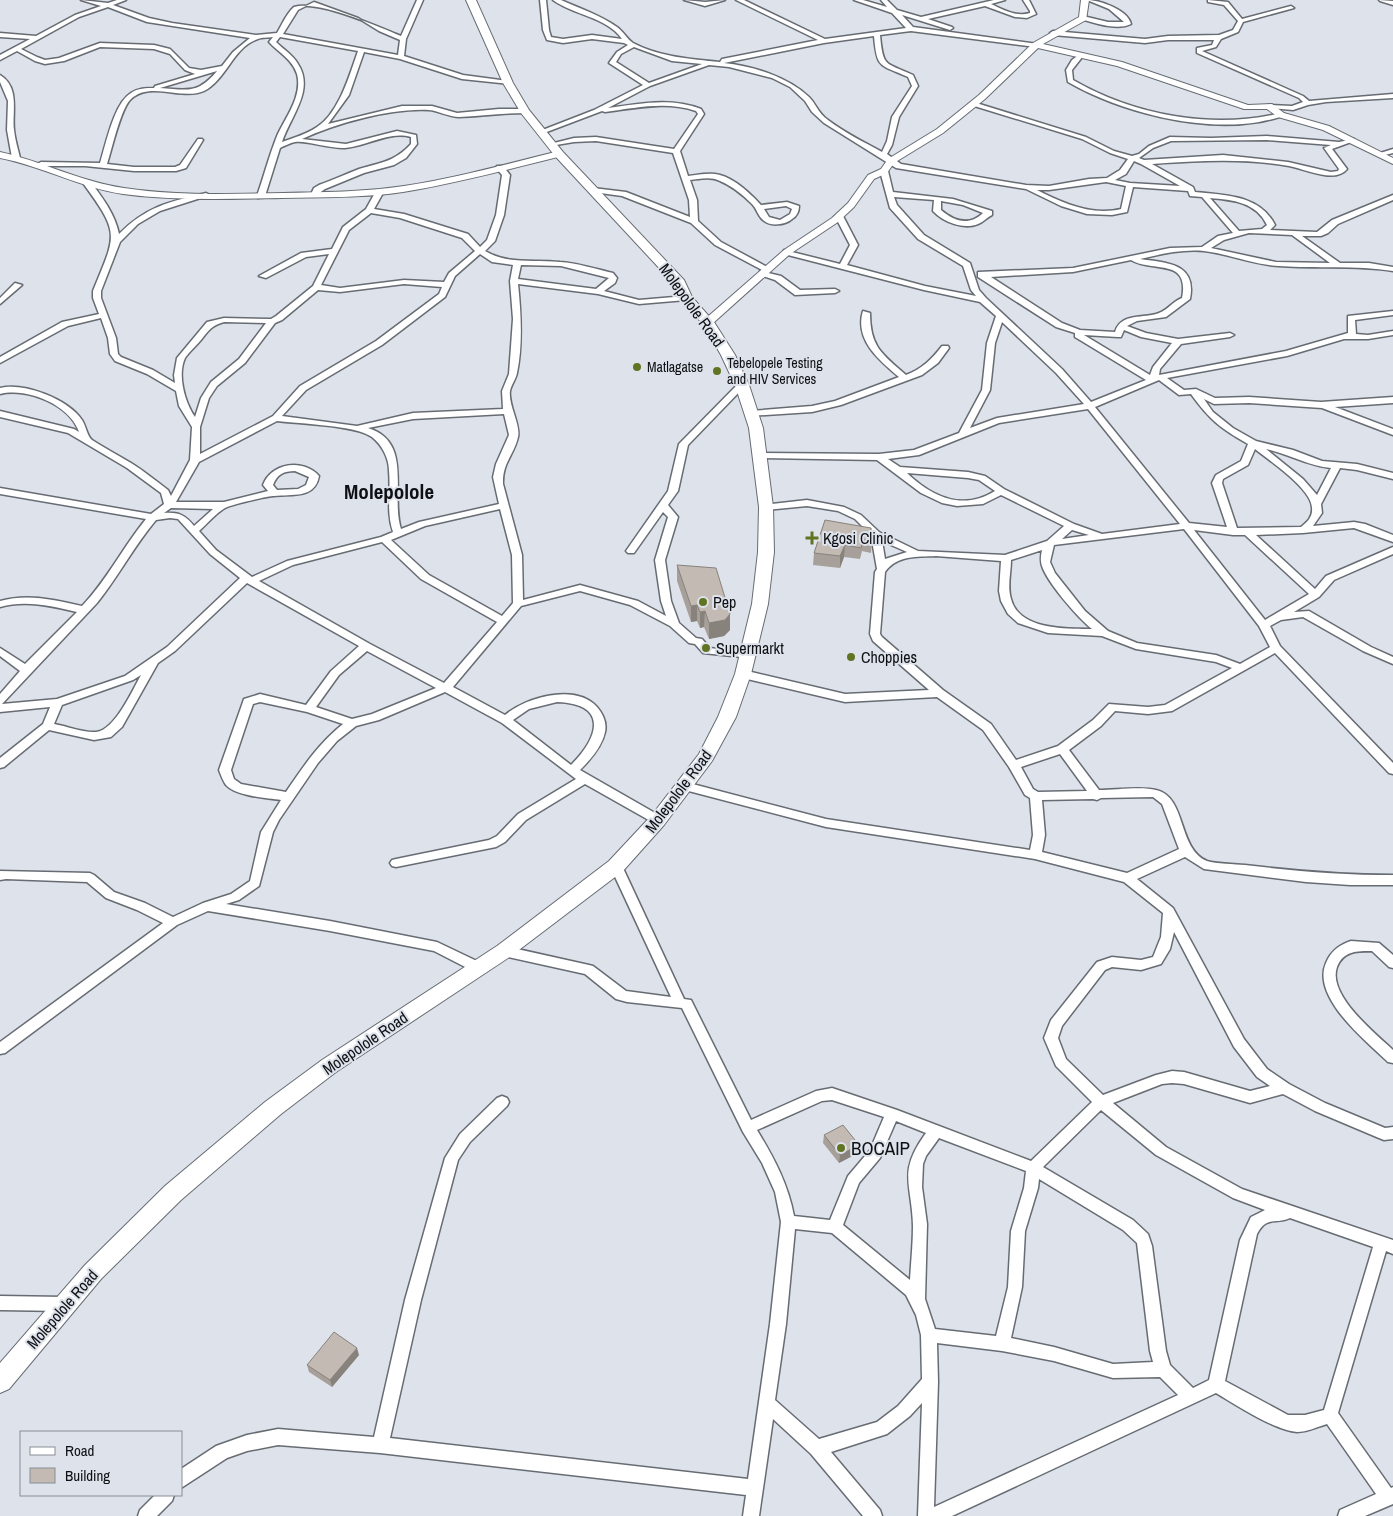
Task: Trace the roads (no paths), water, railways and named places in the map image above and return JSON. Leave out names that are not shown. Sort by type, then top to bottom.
[{"type":"main road","name":"Molepolole Road","points":[[0,1381],[64,1304],[112,1253],[166,1200],[273,1108],[329,1066],[504,951],[616,866],[658,820],[706,757],[718,737],[743,674],[760,604],[767,534],[766,507],[756,428],[742,385],[708,322],[686,298],[680,284],[555,150],[526,111],[508,83],[471,0]]},
{"type":"street","points":[[84,0],[107,5],[147,20],[256,37],[278,35],[401,57],[462,77],[508,83]]},
{"type":"street","points":[[0,58],[77,16],[124,0]]},
{"type":"street","points":[[261,196],[283,128],[298,101],[301,83],[295,64],[272,42],[291,13],[311,0],[355,15],[381,30],[403,39]]},
{"type":"street","points":[[401,57],[403,39],[420,0]]},
{"type":"street","points":[[543,0],[546,7],[546,34],[549,39],[562,41],[592,37],[629,43],[672,59],[742,67],[774,77],[792,86],[808,100],[814,112],[826,122],[859,144],[883,155],[898,166],[1026,187],[1049,188],[1106,180],[1122,175],[1127,171],[1132,158]]},
{"type":"street","points":[[556,0],[590,13],[620,32],[629,43]]},
{"type":"street","points":[[687,0],[705,4],[722,0]]},
{"type":"street","points":[[739,0],[824,41]]},
{"type":"street","points":[[857,0],[971,35]]},
{"type":"street","points":[[885,0],[911,29]]},
{"type":"street","points":[[921,19],[1002,0]]},
{"type":"street","points":[[986,4],[1010,14],[1027,17],[1033,14],[1033,11],[1026,0]]},
{"type":"street","points":[[1083,18],[1085,0]]},
{"type":"street","points":[[708,322],[787,252],[839,216],[851,205],[870,177],[884,171],[891,161],[940,131],[973,104],[1036,44],[1083,18],[1121,26],[1128,24],[1127,20],[1111,8],[1090,0]]},
{"type":"street","points":[[1382,0],[1393,2]]},
{"type":"street","points":[[1210,1],[1226,3],[1241,21]]},
{"type":"street","points":[[1241,21],[1290,8]]},
{"type":"street","points":[[1241,21],[1237,30],[1218,38],[1214,46],[1199,49],[1199,52],[1301,97],[1307,103]]},
{"type":"street","points":[[542,132],[596,111],[648,85],[714,63],[824,41],[911,29],[1036,44],[1118,64],[1247,107],[1293,108],[1307,103],[1393,96]]},
{"type":"street","points":[[1053,33],[1138,41],[1225,36]]},
{"type":"street","points":[[877,34],[878,58],[884,64],[911,76],[915,86],[907,102],[894,119],[892,139],[883,155]]},
{"type":"street","points":[[0,35],[37,38]]},
{"type":"street","points":[[152,88],[198,91],[203,89],[225,67],[239,49],[256,37]]},
{"type":"street","points":[[629,43],[612,63],[648,85]]},
{"type":"street","points":[[16,49],[38,60],[48,61],[60,60],[93,46],[157,47],[173,52],[186,69],[190,71],[208,72]]},
{"type":"street","points":[[320,128],[337,109],[346,95],[362,50]]},
{"type":"street","points":[[1080,56],[1068,68],[1067,75],[1070,81],[1116,102],[1212,122],[1239,122],[1281,115]]},
{"type":"street","points":[[103,165],[123,104],[130,98],[152,88],[225,67]]},
{"type":"street","points":[[0,77],[12,97],[13,107],[10,126],[16,158]]},
{"type":"street","points":[[596,111],[674,103],[699,110],[701,114],[676,151]]},
{"type":"street","points":[[973,104],[1084,138],[1112,152],[1144,162],[1190,189],[1193,194],[1244,201],[1263,210],[1268,216],[1271,225],[1264,230],[1237,233],[1221,238],[1204,249]]},
{"type":"street","points":[[1269,106],[1281,115],[1316,124],[1393,161]]},
{"type":"street","points":[[277,146],[320,128],[402,108],[432,108],[457,114],[498,110],[526,111]]},
{"type":"street","points":[[292,139],[319,144],[348,146],[401,132],[414,136],[416,139],[403,156],[391,163],[361,171],[322,187],[315,194]]},
{"type":"street","points":[[1132,158],[1170,139],[1267,138],[1340,144]]},
{"type":"street","points":[[0,155],[42,164],[86,183],[138,192],[261,196],[379,193],[407,188],[500,168],[555,150],[574,140],[596,139],[676,151]]},
{"type":"street","points":[[42,164],[85,164],[140,169],[176,169],[183,166],[200,140]]},
{"type":"street","points":[[1144,162],[1223,157],[1280,163],[1336,174],[1343,169],[1328,148],[1352,140]]},
{"type":"street","points":[[676,151],[695,205],[694,221]]},
{"type":"street","points":[[1381,154],[1393,151]]},
{"type":"street","points":[[195,460],[276,418],[303,388],[379,343],[438,299],[452,275],[491,241],[500,215],[506,175],[500,168]]},
{"type":"street","points":[[884,171],[889,184],[889,194],[893,206],[921,237],[1050,320],[1182,393],[1193,392],[1214,401],[1249,400],[1321,405],[1393,400]]},
{"type":"street","points":[[687,178],[719,177],[759,207]]},
{"type":"street","points":[[1106,180],[1130,185],[1190,189]]},
{"type":"street","points":[[86,183],[100,199],[111,220],[116,241]]},
{"type":"street","points":[[1026,187],[1072,209],[1115,212],[1124,210],[1130,185]]},
{"type":"street","points":[[593,190],[623,194],[694,221],[701,231],[716,243],[786,283],[798,293],[835,291]]},
{"type":"street","points":[[196,426],[183,406],[178,375],[181,358],[210,324],[224,320],[272,321],[279,318],[316,287],[346,229],[369,210],[379,193]]},
{"type":"street","points":[[889,194],[938,198],[979,208],[988,214],[979,221],[972,223],[949,219],[937,211],[938,198]]},
{"type":"street","points":[[180,390],[150,372],[118,359],[114,354],[112,338],[97,298],[97,291],[116,241],[137,221],[150,212],[170,204],[207,195]]},
{"type":"street","points":[[1204,195],[1237,233]]},
{"type":"street","points":[[1249,231],[1309,234],[1325,231],[1335,222],[1393,197]]},
{"type":"street","points":[[369,210],[401,216],[465,236],[480,251],[494,260],[517,263],[560,264],[613,278],[612,281],[598,292]]},
{"type":"street","points":[[839,216],[854,244],[843,265]]},
{"type":"street","points":[[1294,233],[1339,266]]},
{"type":"street","points":[[981,275],[1073,270],[1170,250],[1204,249],[1276,264],[1369,266],[1393,269]]},
{"type":"street","points":[[263,276],[304,255],[334,251]]},
{"type":"street","points":[[787,252],[843,265],[924,288],[983,300]]},
{"type":"street","points":[[1070,330],[1118,336],[1121,326],[1134,318],[1162,315],[1168,312],[1176,302],[1186,300],[1189,286],[1186,274],[1178,268],[1128,259]]},
{"type":"street","points":[[517,263],[514,281],[518,319],[513,374],[506,391],[508,411],[514,434],[500,462],[497,473],[498,484],[517,556],[518,604]]},
{"type":"street","points":[[967,265],[975,290],[983,300],[1059,371],[1090,406],[1264,625],[1276,648],[1393,770]]},
{"type":"street","points":[[514,281],[598,292],[639,302],[686,298]]},
{"type":"street","points":[[316,287],[340,290],[404,282],[446,285]]},
{"type":"street","points":[[0,302],[18,285]]},
{"type":"street","points":[[866,313],[865,328],[869,346],[906,379]]},
{"type":"street","points":[[760,456],[879,456],[916,453],[1002,420],[1090,406],[1156,378],[1287,352],[1352,334],[1351,318],[1393,313]]},
{"type":"street","points":[[0,360],[65,324],[104,315]]},
{"type":"street","points":[[962,436],[986,390],[991,343],[1000,316]]},
{"type":"street","points":[[0,701],[26,670],[85,610],[103,589],[135,539],[153,517],[169,505],[181,488],[195,460],[196,426],[204,398],[208,391],[242,360],[272,321]]},
{"type":"street","points":[[1121,326],[1144,335],[1178,342],[1230,335]]},
{"type":"street","points":[[1344,336],[1368,337],[1393,334]]},
{"type":"street","points":[[1156,378],[1156,369],[1178,342]]},
{"type":"street","points":[[751,414],[826,407],[906,379],[935,361],[945,348]]},
{"type":"street","points":[[631,551],[673,491],[684,444],[742,385]]},
{"type":"street","points":[[0,391],[16,388],[59,402],[81,426],[85,439]]},
{"type":"street","points":[[1193,392],[1210,414],[1230,430],[1253,443],[1305,486],[1317,503]]},
{"type":"street","points":[[1321,405],[1393,432]]},
{"type":"street","points":[[358,428],[374,423],[429,415],[508,411]]},
{"type":"street","points":[[0,414],[71,431],[130,466],[164,492],[169,505]]},
{"type":"street","points":[[276,418],[358,428],[375,434],[392,457],[394,470],[393,521],[398,533]]},
{"type":"street","points":[[1253,443],[1290,452],[1321,464],[1368,468],[1393,476]]},
{"type":"street","points":[[1233,532],[1217,483],[1218,477],[1245,463],[1253,443]]},
{"type":"street","points":[[879,456],[919,489],[946,501],[980,502],[1001,491]]},
{"type":"street","points":[[1303,530],[1312,523],[1316,516],[1317,503],[1338,466]]},
{"type":"street","points":[[169,505],[223,505],[275,493],[290,494],[301,492],[310,488],[314,482],[314,476],[310,471],[302,468],[282,470],[269,479],[268,485],[275,493]]},
{"type":"street","points":[[898,470],[982,478],[1001,491],[1070,526],[1100,536]]},
{"type":"street","points":[[0,491],[37,495],[153,517],[176,515],[194,530],[213,552],[248,579],[366,646],[506,720],[572,771],[658,820]]},
{"type":"street","points":[[766,507],[807,503],[841,509],[858,517],[876,534],[914,552]]},
{"type":"street","points":[[194,530],[223,505]]},
{"type":"street","points":[[0,708],[58,703],[128,678],[171,649],[248,579],[290,563],[384,539],[422,524],[505,505]]},
{"type":"street","points":[[663,506],[673,518],[660,560],[666,601],[674,624]]},
{"type":"street","points":[[882,568],[898,557],[914,552],[1006,558],[1050,543],[1186,526],[1248,532],[1303,530],[1354,525],[1362,526],[1393,539]]},
{"type":"street","points":[[1070,526],[1050,543],[1045,552],[1045,563],[1049,574],[1083,615],[1104,634]]},
{"type":"street","points":[[1248,532],[1315,595]]},
{"type":"street","points":[[876,534],[882,568],[876,639],[940,693],[987,727],[1014,766],[1029,792],[1036,796],[1154,794],[1162,797],[1167,802],[1186,851],[1204,865],[1306,877],[1393,880]]},
{"type":"street","points":[[384,539],[425,577],[503,621]]},
{"type":"street","points":[[1264,625],[1315,595],[1330,578],[1393,550]]},
{"type":"street","points":[[1006,558],[1006,600],[1012,613],[1026,622],[1052,630],[1104,634],[1140,646],[1224,660],[1239,668]]},
{"type":"street","points":[[0,1049],[174,922],[207,906],[235,897],[255,883],[267,832],[274,818],[314,760],[333,738],[352,723],[375,717],[446,688],[518,604],[580,588],[626,600],[674,624],[693,641],[698,641],[707,651],[747,656]]},
{"type":"street","points":[[0,604],[13,601],[41,601],[85,610]]},
{"type":"street","points":[[1276,618],[1305,613],[1367,650],[1393,661]]},
{"type":"street","points":[[309,709],[335,673],[366,646]]},
{"type":"street","points":[[1014,766],[1062,749],[1097,723],[1113,707],[1126,709],[1168,708],[1276,648]]},
{"type":"street","points":[[0,651],[26,670]]},
{"type":"street","points":[[47,726],[94,736],[107,734],[118,724],[154,662]]},
{"type":"street","points":[[743,674],[845,698],[940,693]]},
{"type":"street","points":[[290,796],[243,789],[232,785],[228,780],[225,770],[248,702],[260,698],[309,709],[352,723]]},
{"type":"street","points":[[506,720],[523,706],[540,700],[570,699],[592,707],[597,714],[600,726],[596,740],[586,757],[572,771]]},
{"type":"street","points":[[0,764],[47,726],[58,703]]},
{"type":"street","points":[[1062,749],[1096,796]]},
{"type":"street","points":[[396,862],[492,844],[501,839],[522,817],[586,778]]},
{"type":"street","points":[[685,786],[826,823],[1035,856],[1128,878],[1169,911],[1239,1043],[1262,1073],[1284,1088],[1320,1107],[1384,1134],[1393,1133]]},
{"type":"street","points":[[1035,856],[1039,835],[1036,796]]},
{"type":"street","points":[[1128,878],[1186,851]]},
{"type":"street","points":[[616,866],[680,1003]]},
{"type":"street","points":[[0,876],[4,874],[90,878],[122,901],[141,906],[174,922]]},
{"type":"street","points":[[207,906],[330,926],[429,945],[437,947],[477,967]]},
{"type":"street","points":[[1169,911],[1168,936],[1157,961],[1141,965],[1112,962],[1101,966],[1056,1024],[1051,1038],[1061,1062],[1101,1102],[1169,1156],[1238,1194],[1387,1245],[1330,1415]]},
{"type":"street","points":[[1393,963],[1375,946],[1351,946],[1336,955],[1329,973],[1331,987],[1341,1006],[1393,1058]]},
{"type":"street","points":[[504,951],[589,970],[621,995],[627,997],[686,1004],[748,1128],[768,1160],[782,1192],[788,1222],[768,1404],[751,1516]]},
{"type":"street","points":[[1002,1344],[1015,1287],[1018,1231],[1031,1188],[1033,1168],[1101,1102],[1139,1086],[1172,1077],[1184,1078],[1250,1097],[1284,1088]]},
{"type":"street","points":[[748,1128],[821,1095],[832,1094],[892,1114],[1033,1168],[1128,1225],[1143,1239],[1158,1351],[1163,1369],[1191,1396]]},
{"type":"street","points":[[380,1445],[413,1300],[452,1158],[465,1138],[502,1102]]},
{"type":"street","points":[[835,1227],[853,1180],[875,1154],[892,1114]]},
{"type":"street","points":[[917,1299],[920,1224],[915,1187],[915,1170],[920,1153],[936,1131]]},
{"type":"street","points":[[1216,1384],[1247,1240],[1254,1222],[1269,1213],[1304,1216]]},
{"type":"street","points":[[788,1222],[835,1227],[910,1290],[917,1299],[924,1315],[929,1335],[930,1382],[926,1516]]},
{"type":"street","points":[[0,1304],[64,1304]]},
{"type":"street","points":[[929,1335],[1002,1344],[1054,1354],[1113,1371],[1163,1369]]},
{"type":"street","points":[[816,1448],[881,1428],[904,1410],[930,1382]]},
{"type":"street","points":[[934,1516],[1216,1384]]},
{"type":"street","points":[[1216,1384],[1282,1420],[1294,1424],[1308,1423],[1330,1415]]},
{"type":"street","points":[[768,1404],[816,1448],[874,1516]]},
{"type":"street","points":[[1330,1415],[1390,1496],[1346,1516]]},
{"type":"street","points":[[182,1479],[197,1467],[222,1452],[247,1443],[278,1437],[380,1445],[756,1488]]},
{"type":"street","points":[[146,1516],[165,1496]]},
{"type":"place","name":"Matlagatse","points":[[637,367]]},
{"type":"place","name":"Tebelopele Testing and HIV Services","points":[[717,371]]},
{"type":"place","name":"Kgosi Clinic","points":[[812,538]]},
{"type":"place","name":"Pep","points":[[703,602]]},
{"type":"place","name":"Supermarkt","points":[[706,648]]},
{"type":"place","name":"Choppies","points":[[851,657]]},
{"type":"place","name":"BOCAIP","points":[[841,1148]]},
{"type":"district","name":"Molepolole","points":[[389,492]]}]
